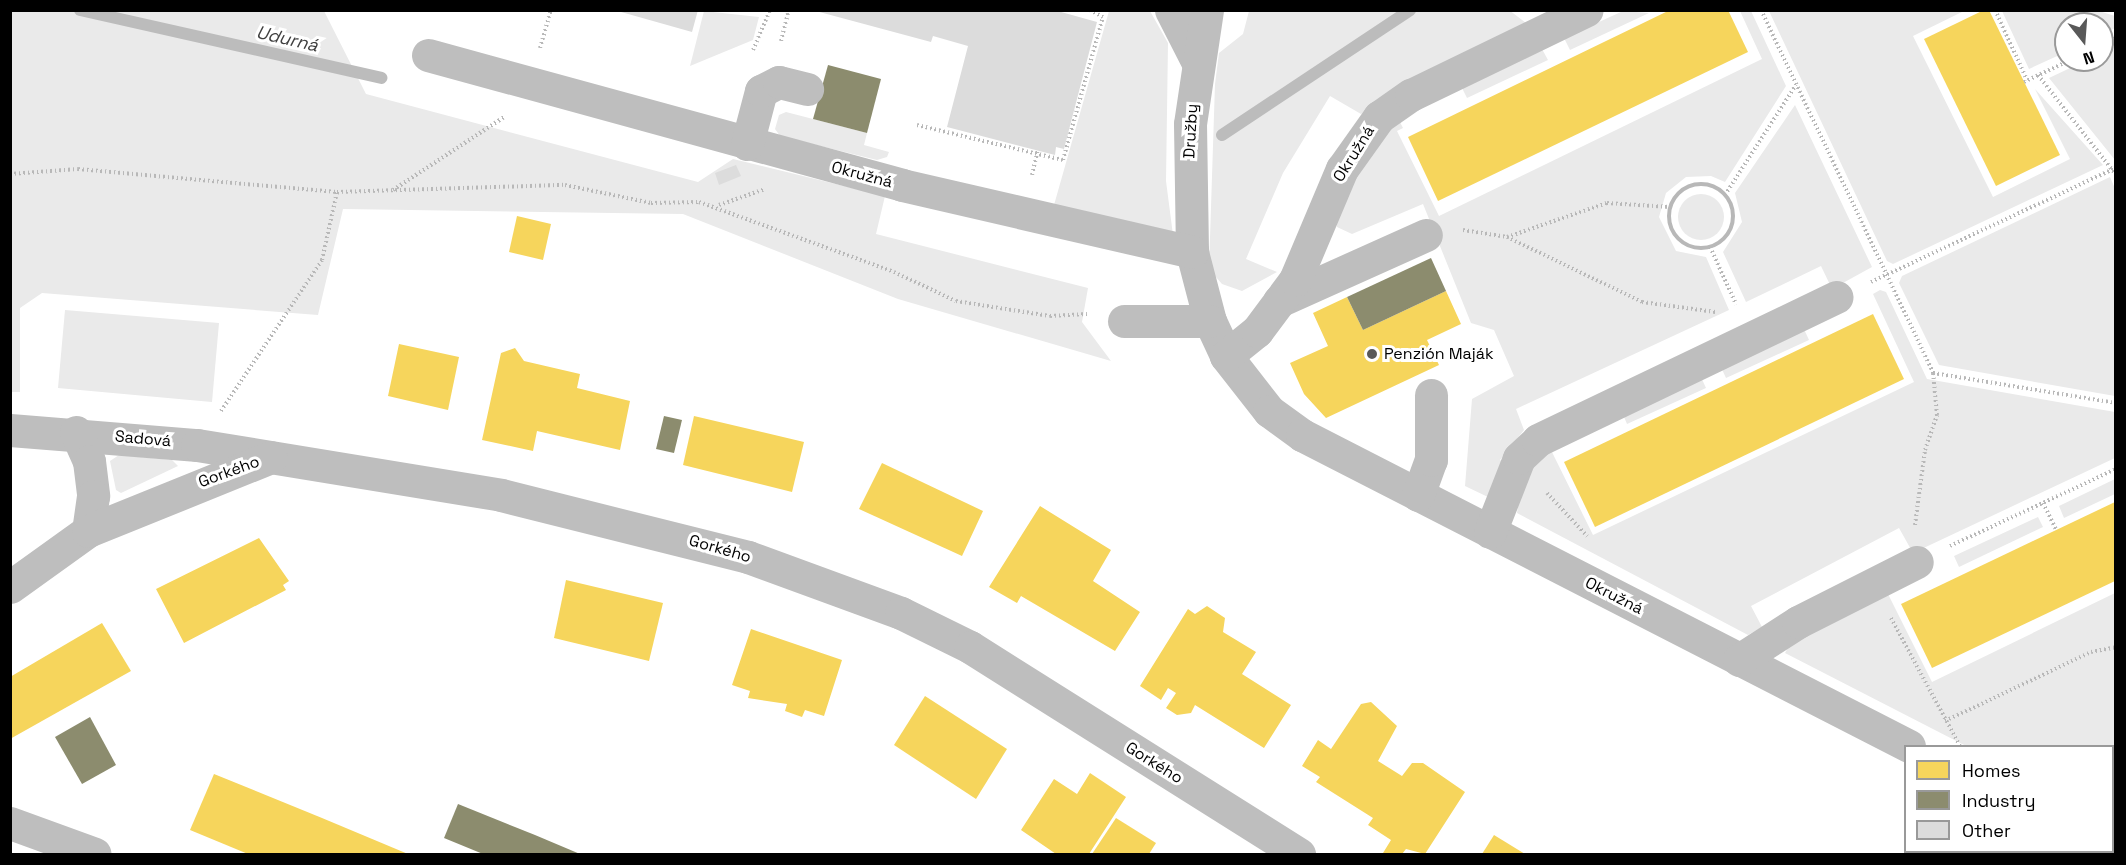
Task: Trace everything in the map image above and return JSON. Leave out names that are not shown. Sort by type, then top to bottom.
[{"type":"street","points":[[1171,10],[1197,60]]},
{"type":"street","name":"Družby","points":[[1192,252],[1189,177],[1190,124],[1197,60],[1207,10]]},
{"type":"street","name":"Okružná","points":[[1226,356],[1257,331],[1295,280],[1342,169],[1379,117],[1411,95],[1587,10]]},
{"type":"street","name":"Okružná","points":[[428,55],[747,144],[1192,252],[1210,321],[1226,356],[1269,411],[1418,495],[1905,745]]},
{"type":"street","points":[[747,144],[761,91],[769,83],[807,89]]},
{"type":"street","points":[[1279,302],[1426,235]]},
{"type":"street","points":[[1490,532],[1519,458],[1538,440],[1747,327],[1837,297]]},
{"type":"street","points":[[1124,321],[1210,321]]},
{"type":"street","points":[[1418,495],[1431,460],[1431,395]]},
{"type":"street","name":"Sadová","points":[[10,430],[76,432],[274,456]]},
{"type":"street","points":[[76,432],[89,461],[93,496],[88,531]]},
{"type":"street","name":"Gorkého","points":[[10,586],[88,531],[274,456],[602,516],[828,584],[970,648],[1299,855]]},
{"type":"street","points":[[1739,660],[1798,621],[1917,562]]},
{"type":"street","points":[[10,822],[95,855]]},
{"type":"path","points":[[759,39],[771,10]]},
{"type":"path","points":[[781,41],[789,10]]},
{"type":"path","points":[[917,125],[1064,160],[1103,17],[1090,10]]},
{"type":"path","points":[[1761,10],[1933,373],[1937,415],[1925,450],[1915,518],[1917,562],[2115,469]]},
{"type":"path","points":[[1995,10],[2026,81],[2054,68]]},
{"type":"path","points":[[2038,75],[2114,168],[2115,175]]},
{"type":"path","points":[[392,190],[473,132],[501,120],[530,83]]},
{"type":"path","points":[[1725,195],[1796,84]]},
{"type":"path","points":[[1031,181],[1038,152]]},
{"type":"path","points":[[1837,297],[2114,168]]},
{"type":"path","points":[[10,174],[78,169],[337,192],[555,184],[651,203],[699,201],[894,272],[956,301],[1124,321]]},
{"type":"path","points":[[1708,185],[1725,195],[1733,220],[1725,237],[1710,247],[1690,247],[1674,236],[1670,207],[1689,186],[1708,185]]},
{"type":"path","points":[[197,445],[322,260],[337,192]]},
{"type":"path","points":[[1507,237],[1607,202],[1670,207]]},
{"type":"path","points":[[1426,235],[1449,230],[1507,237],[1642,302],[1747,327]]},
{"type":"path","points":[[1710,247],[1747,327]]},
{"type":"path","points":[[1933,373],[2115,403]]},
{"type":"path","points":[[1519,458],[1590,538]]},
{"type":"path","points":[[2043,502],[2056,530]]},
{"type":"path","points":[[1880,580],[1889,614],[1959,745]]},
{"type":"path","points":[[1945,721],[2091,652],[2115,647]]},
{"type":"shaded area","points":[[11,10],[324,11],[366,94],[698,182],[733,159],[885,196],[876,234],[1088,288],[1082,322],[1111,361],[898,299],[683,214],[343,209],[318,315],[42,293],[20,308],[20,392],[11,392]]},
{"type":"shaded area","points":[[1509,10],[1526,23],[1396,87],[1361,114],[1330,96],[1283,173],[1246,259],[1277,272],[1242,291],[1222,284],[1209,269],[1215,84],[1219,53],[1243,34],[1249,11]]},
{"type":"shaded area","points":[[704,11],[759,17],[753,40],[690,66]]},
{"type":"shaded area","points":[[1109,11],[1150,11],[1168,43],[1166,181],[1173,235],[1054,205]]},
{"type":"shaded area","points":[[1623,11],[1649,13],[1570,50],[1564,38]]},
{"type":"shaded area","points":[[1740,11],[1751,11],[1786,86],[1725,182],[1711,176],[1686,177],[1666,193],[1659,217],[1676,251],[1706,257],[1729,310],[1516,409],[1524,430],[1500,460],[1508,465],[1490,498],[1465,486],[1472,399],[1514,376],[1494,330],[1471,323],[1423,204],[1352,234],[1337,227],[1335,218],[1361,159],[1397,116],[1403,128],[1397,131],[1439,216],[1762,59]]},
{"type":"shaded area","points":[[1769,11],[1964,11],[1913,36],[1993,197],[2070,159],[2035,89],[2103,165],[1893,264],[1887,261]]},
{"type":"shaded area","points":[[2002,11],[2102,12],[2054,12],[2054,58],[2029,69]]},
{"type":"shaded area","points":[[2114,47],[2116,160],[2049,78],[2062,72],[2114,72]]},
{"type":"shaded area","points":[[1542,49],[1548,60],[1467,98],[1461,86]]},
{"type":"shaded area","points":[[1795,105],[1872,267],[1832,289],[1821,266],[1746,302],[1723,252],[1742,222],[1735,193]]},
{"type":"shaded area","points":[[786,112],[867,133],[864,145],[889,152],[887,157],[877,160],[780,136],[775,129],[779,115]]},
{"type":"shaded area","points":[[2110,177],[2116,191],[2115,396],[1939,365],[1899,283],[1902,276]]},
{"type":"shaded area","points":[[1701,194],[1717,201],[1724,217],[1717,233],[1701,240],[1685,233],[1678,217],[1685,201]]},
{"type":"shaded area","points":[[1880,290],[1886,292],[1927,379],[2115,412],[2115,458],[1913,553],[1899,528],[1751,606],[1762,627],[1748,635],[1517,513],[1522,479],[1549,446],[1593,535],[1914,382],[1873,294]]},
{"type":"shaded area","points":[[65,310],[219,323],[212,402],[58,388]]},
{"type":"shaded area","points":[[1803,327],[1809,340],[1726,378],[1720,365]]},
{"type":"shaded area","points":[[1700,375],[1706,388],[1627,424],[1622,412]]},
{"type":"shaded area","points":[[119,455],[172,460],[178,466],[121,493],[116,490],[110,461]]},
{"type":"shaded area","points":[[2115,479],[2115,494],[2064,518],[2059,506]]},
{"type":"shaded area","points":[[2038,517],[2043,527],[1959,567],[1954,556]]},
{"type":"shaded area","points":[[1886,590],[1932,682],[2115,593],[2115,823],[2114,745],[1964,745],[1785,653],[1794,637]]},
{"type":"building: Homes","points":[[1670,10],[1728,10],[1748,52],[1438,201],[1408,137]]},
{"type":"building: Homes","points":[[1984,10],[1989,10],[2060,155],[1996,186],[1924,39]]},
{"type":"building: Homes","points":[[517,216],[551,224],[543,260],[509,252]]},
{"type":"building: Homes","name":"Penzión Maják","points":[[1446,291],[1461,324],[1427,340],[1439,365],[1326,418],[1304,394],[1290,363],[1328,346],[1313,313],[1347,297],[1363,330]]},
{"type":"building: Homes","points":[[1873,314],[1904,379],[1595,527],[1564,462]]},
{"type":"building: Homes","points":[[399,344],[459,357],[448,410],[388,396]]},
{"type":"building: Homes","points":[[515,348],[524,361],[580,374],[577,388],[630,401],[620,450],[537,431],[533,451],[482,440],[501,353]]},
{"type":"building: Homes","points":[[694,416],[804,442],[792,492],[683,465]]},
{"type":"building: Homes","points":[[882,463],[983,511],[962,556],[859,509]]},
{"type":"building: Homes","points":[[2115,502],[2115,581],[1932,668],[1901,604]]},
{"type":"building: Homes","points":[[1040,506],[1111,550],[1093,581],[1140,612],[1115,651],[1021,596],[1017,603],[989,587]]},
{"type":"building: Homes","points":[[259,538],[289,581],[283,585],[286,590],[184,643],[156,589]]},
{"type":"building: Homes","points":[[566,580],[663,603],[649,661],[554,638]]},
{"type":"building: Homes","points":[[1207,606],[1225,618],[1223,632],[1256,652],[1242,674],[1291,705],[1264,748],[1195,705],[1191,713],[1177,715],[1166,708],[1176,693],[1168,688],[1161,700],[1140,686],[1188,609],[1195,614]]},
{"type":"building: Homes","points":[[102,623],[131,671],[10,739],[10,677]]},
{"type":"building: Homes","points":[[751,629],[842,660],[824,716],[805,710],[802,717],[785,711],[787,704],[748,698],[750,691],[732,685]]},
{"type":"building: Homes","points":[[925,696],[1007,749],[976,799],[894,745]]},
{"type":"building: Homes","points":[[1371,702],[1397,726],[1378,761],[1402,776],[1412,763],[1423,763],[1465,792],[1425,854],[1406,849],[1402,854],[1383,853],[1391,840],[1368,825],[1373,818],[1316,782],[1320,777],[1302,766],[1318,740],[1331,749],[1361,704]]},
{"type":"building: Homes","points":[[1090,773],[1126,797],[1089,854],[1056,854],[1021,830],[1054,779],[1077,794]]},
{"type":"building: Homes","points":[[214,774],[408,854],[248,854],[190,830]]},
{"type":"building: Homes","points":[[1116,818],[1156,843],[1149,854],[1092,854]]},
{"type":"building: Homes","points":[[1494,835],[1525,854],[1482,854]]},
{"type":"building: Industry","points":[[828,65],[881,79],[867,133],[813,119]]},
{"type":"building: Industry","points":[[1431,258],[1446,291],[1363,330],[1347,297]]},
{"type":"building: Industry","points":[[664,416],[682,420],[674,453],[656,449]]},
{"type":"building: Industry","points":[[90,717],[116,765],[82,784],[55,737]]},
{"type":"building: Industry","points":[[458,804],[580,854],[483,854],[444,838]]},
{"type":"building: Other","points":[[614,10],[698,10],[692,32]]},
{"type":"building: Other","points":[[812,10],[1054,10],[1097,22],[1064,149],[1056,147],[1055,155],[947,127],[968,46],[933,36],[931,42]]},
{"type":"building: Other","points":[[736,165],[741,176],[719,185],[715,173]]},
{"type":"waterway","name":"Udurná","points":[[80,10],[381,78]]},
{"type":"waterway","points":[[1222,135],[1410,10]]},
{"type":"place","name":"Penzión Maják","points":[[1372,354]]}]
